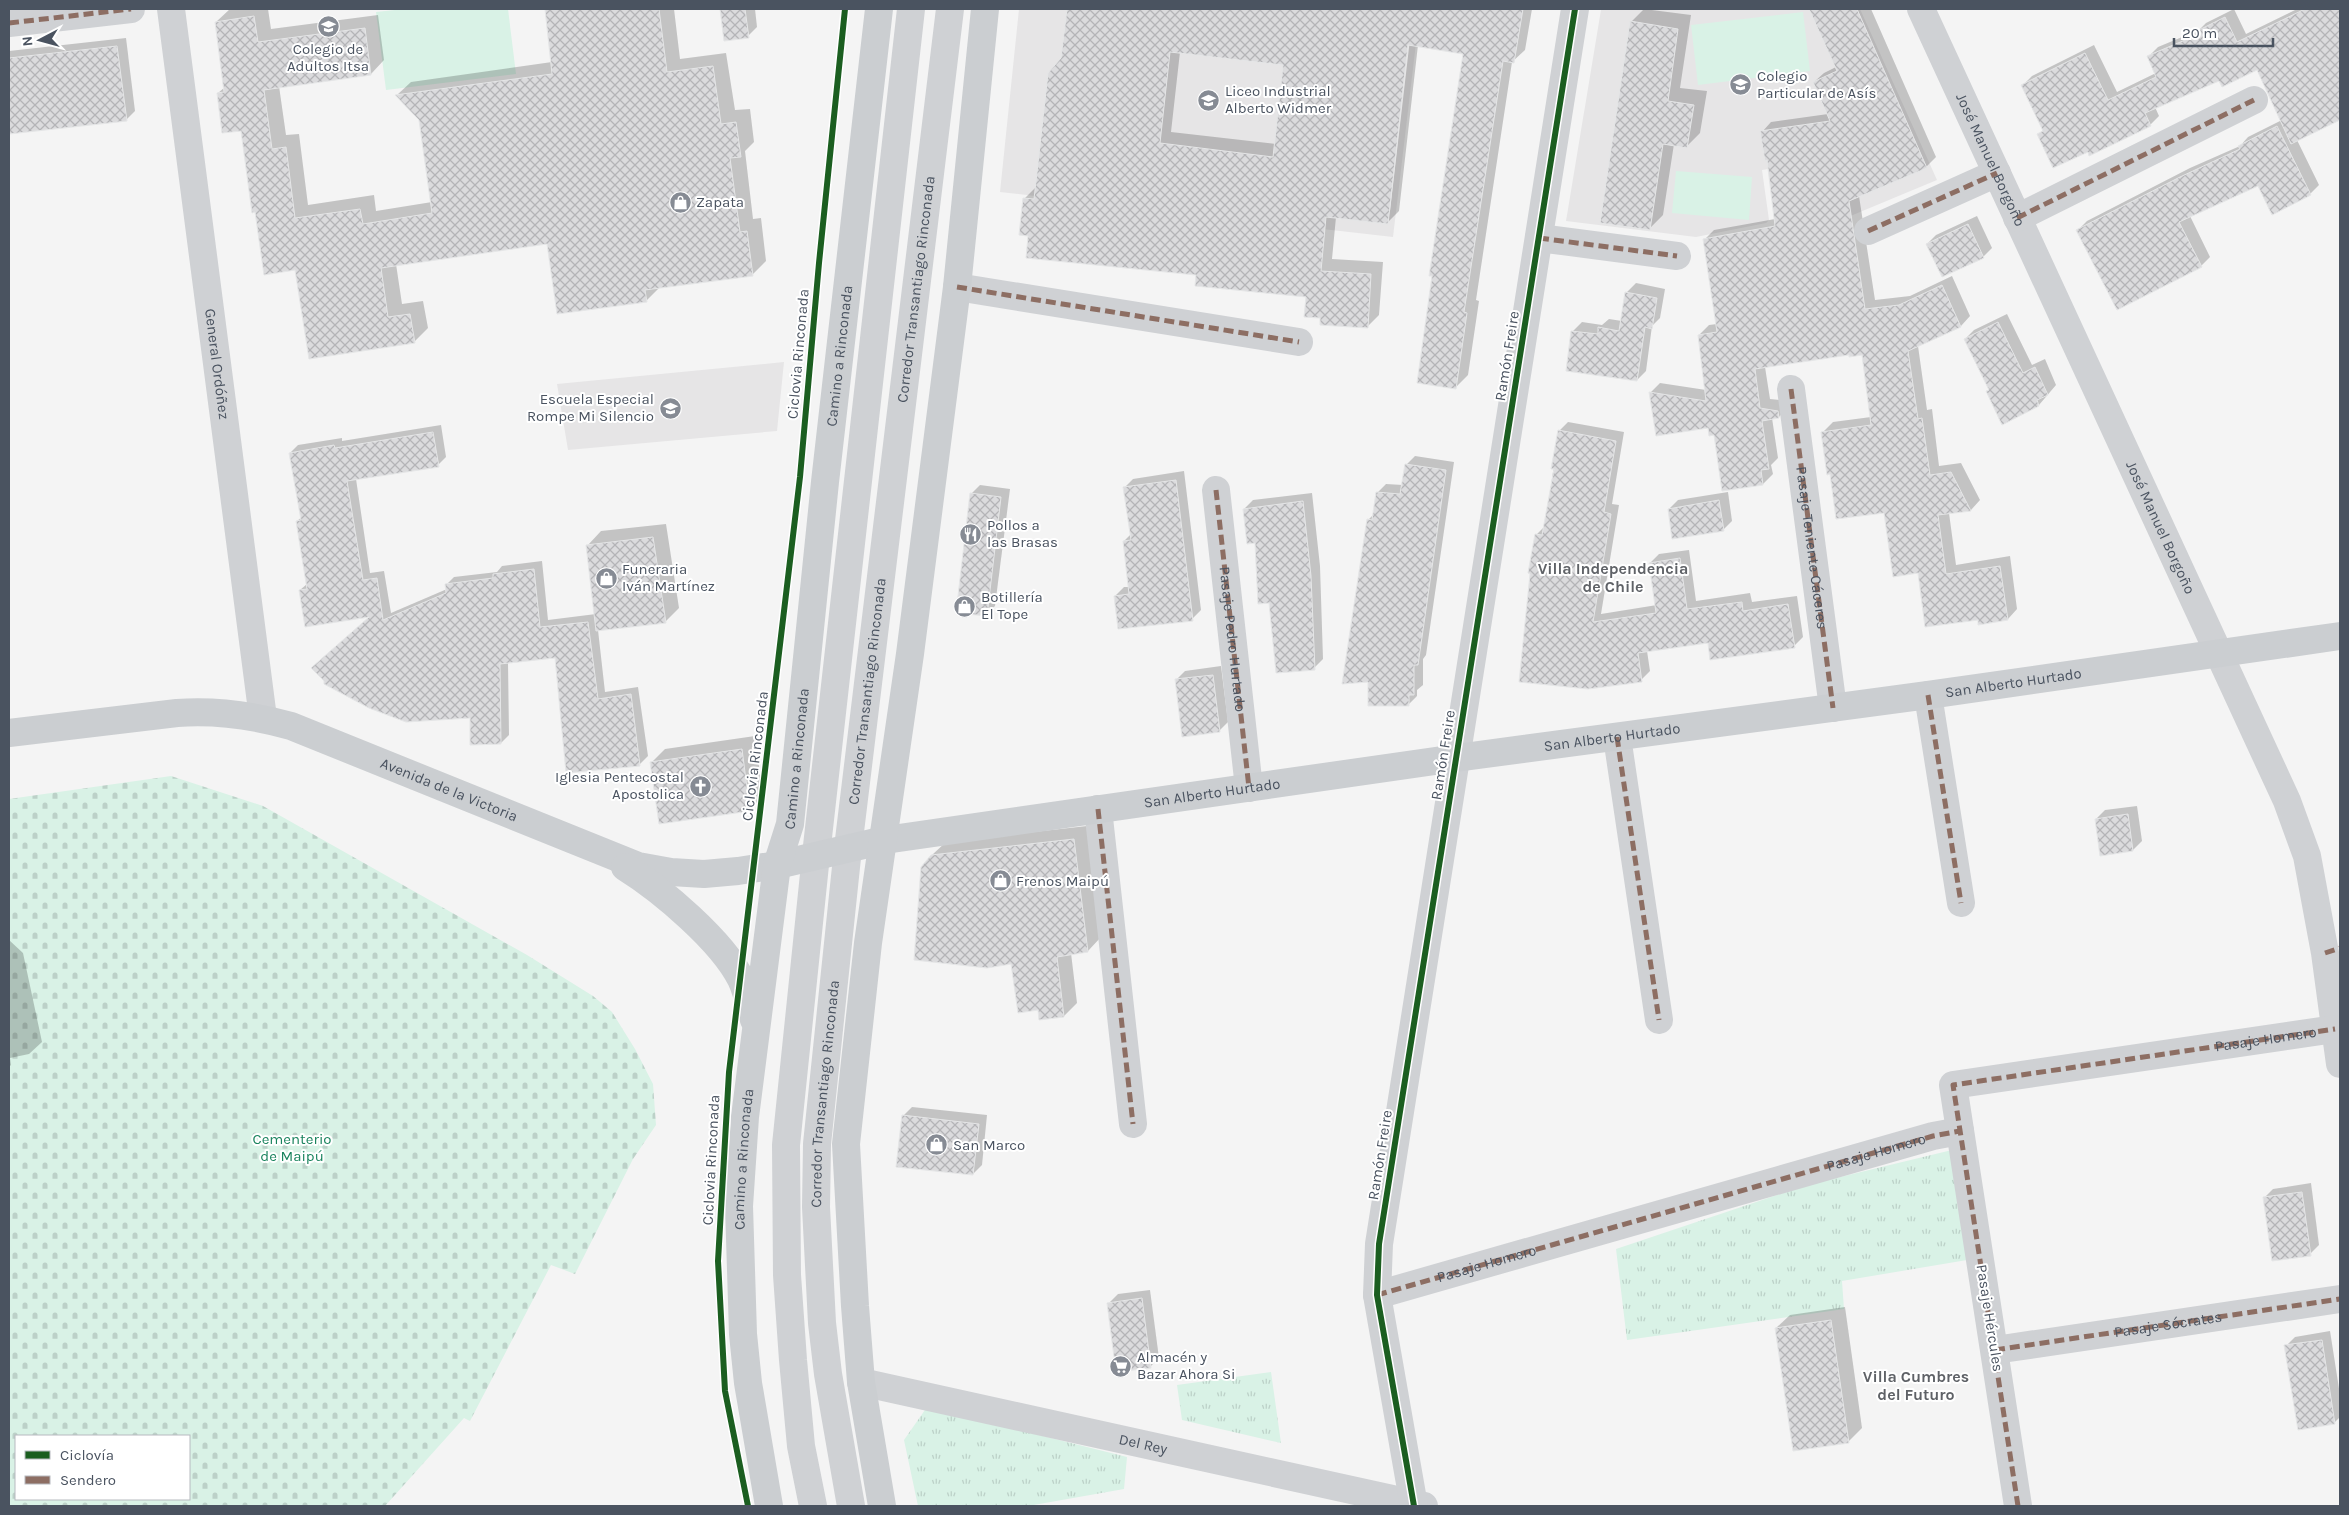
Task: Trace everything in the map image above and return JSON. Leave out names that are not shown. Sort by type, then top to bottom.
[{"type":"main road","name":"Camino a Rinconada","points":[[770,1506],[748,1383],[740,1275],[739,1206],[745,1117],[777,865],[790,824],[825,482],[879,9]]},
{"type":"main road","points":[[882,1506],[861,1382],[846,1144],[868,943],[885,840],[957,288],[984,9]]},
{"type":"main road","name":"San Alberto Hurtado","points":[[885,840],[1456,758],[1928,695],[2340,636]]},
{"type":"main road","name":"Avenida de la Victoria","points":[[9,733],[201,711],[224,712],[263,718],[291,726],[606,855],[638,866],[671,872],[704,874],[777,865],[885,840]]},
{"type":"main road","points":[[606,855],[668,898],[720,951],[733,966],[741,980],[756,1026]]},
{"type":"street","points":[[9,24],[131,9]]},
{"type":"street","name":"General Ordóñez","points":[[171,9],[263,718]]},
{"type":"street","name":"Corredor Transantiago Rinconada","points":[[813,1506],[801,1446],[793,1360],[787,1275],[786,1154],[816,855],[911,9]]},
{"type":"street","name":"Corredor Transantiago Rinconada","points":[[851,1506],[828,1374],[818,1271],[817,1144],[848,848],[950,9]]},
{"type":"street","name":"Ramón Freire","points":[[1417,1505],[1377,1295],[1377,1270],[1382,1218],[1575,9]]},
{"type":"street","name":"José Manuel Borgoño","points":[[1921,9],[2288,801],[2308,856],[2333,951],[2335,1029],[2340,1064]]},
{"type":"street","name":"Corredor Transantiago Rinconada","points":[[874,64],[889,207]]},
{"type":"street","points":[[2018,218],[2254,100]]},
{"type":"street","points":[[1868,231],[1997,173]]},
{"type":"street","points":[[1538,238],[1677,256]]},
{"type":"street","points":[[957,288],[1299,342]]},
{"type":"street","name":"Pasaje Teniente Cáceres","points":[[1790,388],[1833,708]]},
{"type":"street","name":"Pasaje Pedro Hurtado","points":[[1216,490],[1249,788]]},
{"type":"street","points":[[1928,695],[1961,903]]},
{"type":"street","points":[[1617,737],[1659,1020]]},
{"type":"street","points":[[1098,809],[1133,1124]]},
{"type":"street","name":"Pasaje Homero","points":[[1377,1295],[1933,1136],[1960,1131],[1953,1085],[2335,1029]]},
{"type":"street","name":"Pasaje Hércules","points":[[1960,1131],[2018,1506]]},
{"type":"street","name":"Corredor Transantiago Rinconada","points":[[828,1374],[852,1260]]},
{"type":"street","name":"Pasaje Sócrates","points":[[1995,1350],[2340,1299]]},
{"type":"street","name":"Del Rey","points":[[861,1382],[1417,1505]]},
{"type":"shaded area","name":"Liceo Industrial Alberto Widmer","points":[[1019,9],[1420,9],[1393,237],[1000,192]]},
{"type":"shaded area","name":"Colegio Particular de Asís","points":[[1860,9],[1937,180],[1848,217],[1822,160],[1762,170],[1769,220],[1766,223],[1696,237],[1566,221],[1601,10]]},
{"type":"shaded area","name":"Escuela Especial Rompe Mi Silencio","points":[[784,362],[777,431],[568,450],[557,384]]},
{"type":"green space","points":[[404,9],[508,9],[516,74],[386,90],[376,12]]},
{"type":"green space","points":[[1803,12],[1810,71],[1698,85],[1691,25]]},
{"type":"green space","points":[[1676,171],[1752,177],[1749,220],[1672,213]]},
{"type":"green space","name":"Cementerio de Maipú","points":[[171,776],[263,806],[527,955],[593,996],[612,1012],[635,1049],[653,1084],[656,1125],[633,1159],[575,1274],[551,1265],[470,1421],[464,1418],[385,1506],[9,1506],[9,799]]},
{"type":"green space","points":[[1952,1150],[1967,1260],[1842,1281],[1844,1309],[1627,1340],[1616,1249],[1807,1185]]},
{"type":"green space","points":[[1271,1372],[1281,1443],[1182,1420],[1177,1385]]},
{"type":"green space","points":[[927,1407],[1127,1457],[1124,1489],[1028,1506],[918,1506],[904,1440]]},
{"type":"building","points":[[545,9],[659,9],[667,72],[713,66],[721,124],[736,122],[741,157],[730,158],[740,232],[747,231],[753,276],[645,290],[647,302],[557,314],[547,244],[381,268],[388,317],[410,314],[415,343],[309,359],[295,270],[264,275],[255,212],[252,213],[241,131],[222,133],[217,93],[224,92],[215,22],[254,16],[258,42],[365,28],[371,75],[264,90],[272,149],[286,147],[295,218],[360,209],[363,224],[432,213],[419,120],[395,95],[552,74]]},
{"type":"building","points":[[720,9],[745,9],[749,38],[724,41]]},
{"type":"building","name":"Liceo Industrial Alberto Widmer","points":[[1067,9],[1523,9],[1514,63],[1503,61],[1464,312],[1467,313],[1456,389],[1417,383],[1432,276],[1429,276],[1463,54],[1408,45],[1388,224],[1326,217],[1321,271],[1371,274],[1368,328],[1320,325],[1320,318],[1304,317],[1306,297],[1195,286],[1196,275],[1026,258],[1028,236],[1019,235],[1023,198],[1034,199],[1048,73],[1061,58]],"holes":[[[1170,52],[1283,65],[1273,157],[1160,143]]]},
{"type":"building","points":[[1809,9],[1857,9],[1927,168],[1849,201],[1865,309],[1899,305],[1942,285],[1961,327],[1908,351],[1918,419],[1922,418],[1930,475],[1951,472],[1971,511],[1938,515],[1946,574],[2000,566],[2008,620],[1978,625],[1978,620],[1925,627],[1918,573],[1893,577],[1884,513],[1836,519],[1830,474],[1827,475],[1821,432],[1871,425],[1862,355],[1849,357],[1849,355],[1755,369],[1760,408],[1778,411],[1779,418],[1762,421],[1769,469],[1761,470],[1763,485],[1722,491],[1714,435],[1709,436],[1708,428],[1656,436],[1649,392],[1706,401],[1698,335],[1717,332],[1703,239],[1775,226],[1767,160],[1765,161],[1760,131],[1830,121],[1813,82],[1837,71]]},
{"type":"building","points":[[2305,9],[2340,9],[2340,120],[2291,144],[2257,70],[2222,87],[2219,81],[2145,113],[2151,126],[2089,156],[2088,152],[2053,168],[2037,134],[2043,131],[2021,85],[2085,53],[2108,100],[2156,77],[2147,56],[2197,35],[2195,32],[2225,17],[2237,42]]},
{"type":"building","points":[[1630,21],[1678,29],[1668,101],[1694,105],[1687,148],[1663,144],[1650,230],[1600,223]]},
{"type":"building","points":[[117,46],[127,121],[9,134],[9,58]]},
{"type":"building","points":[[2277,126],[2311,195],[2272,215],[2258,186],[2179,222],[2202,267],[2117,310],[2076,230],[2240,149],[2238,146]]},
{"type":"building","points":[[1968,224],[1984,258],[1942,277],[1926,244]]},
{"type":"building","points":[[1625,292],[1657,298],[1652,329],[1645,327],[1637,381],[1566,371],[1571,331],[1598,334],[1598,327],[1619,331]]},
{"type":"building","points":[[1998,322],[2023,373],[2035,367],[2048,395],[2037,400],[2039,406],[2002,425],[1986,391],[1989,390],[1964,339]]},
{"type":"building","points":[[1558,430],[1616,441],[1604,512],[1611,514],[1593,622],[1656,613],[1649,563],[1680,558],[1687,609],[1742,602],[1743,611],[1788,604],[1795,648],[1710,660],[1708,643],[1638,653],[1642,682],[1588,689],[1519,682],[1530,574],[1528,573],[1535,534],[1542,535],[1554,469],[1551,469]]},
{"type":"building","points":[[433,432],[439,467],[347,481],[363,580],[377,578],[383,620],[446,593],[445,584],[493,578],[493,574],[534,569],[540,627],[588,622],[598,699],[631,694],[640,766],[566,773],[555,658],[500,664],[501,744],[470,745],[470,718],[406,722],[369,708],[324,684],[324,681],[311,668],[369,617],[305,627],[299,590],[307,589],[296,521],[301,520],[289,453],[334,445],[335,448]]},
{"type":"building","points":[[1405,464],[1446,470],[1418,665],[1414,665],[1414,695],[1409,695],[1409,706],[1368,706],[1368,682],[1342,684],[1367,519],[1372,520],[1376,492],[1400,494]]},
{"type":"building","points":[[1176,480],[1193,621],[1118,629],[1114,596],[1129,594],[1123,541],[1131,540],[1123,487]]},
{"type":"building","points":[[970,493],[1001,497],[987,616],[956,613]]},
{"type":"building","points":[[1719,500],[1724,531],[1672,539],[1668,509]]},
{"type":"building","points":[[1303,501],[1311,576],[1315,670],[1276,673],[1269,603],[1258,604],[1255,543],[1247,544],[1243,509]]},
{"type":"building","name":"Funeraria Iván Martínez","points":[[653,537],[666,623],[596,631],[586,545]]},
{"type":"building","points":[[1213,675],[1220,732],[1182,737],[1175,679]]},
{"type":"building","name":"Iglesia Pentecostal Apostolica","points":[[742,749],[750,811],[659,824],[650,762]]},
{"type":"building","points":[[2128,814],[2133,851],[2100,856],[2095,819]]},
{"type":"building","points":[[1074,839],[1088,952],[1057,957],[1064,1017],[1039,1020],[1038,1010],[1018,1013],[1011,964],[987,968],[914,960],[921,867],[931,855]]},
{"type":"building","name":"San Marco","points":[[902,1115],[979,1124],[973,1175],[896,1167]]},
{"type":"building","points":[[2302,1192],[2311,1256],[2272,1261],[2263,1197]]},
{"type":"building","points":[[1142,1298],[1151,1368],[1116,1372],[1107,1303]]},
{"type":"building","points":[[1831,1320],[1849,1443],[1793,1451],[1775,1328]]},
{"type":"building","points":[[2322,1340],[2335,1424],[2298,1430],[2284,1345]]},
{"type":"marked path","points":[[9,23],[131,9]]},
{"type":"marked path","points":[[2017,218],[2254,100]]},
{"type":"marked path","points":[[1868,231],[1997,173]]},
{"type":"marked path","points":[[1539,238],[1677,256]]},
{"type":"marked path","points":[[957,287],[1299,342]]},
{"type":"marked path","points":[[1791,389],[1833,708]]},
{"type":"marked path","points":[[1216,490],[1249,788]]},
{"type":"marked path","points":[[1928,695],[1961,903]]},
{"type":"marked path","points":[[1617,737],[1659,1020]]},
{"type":"marked path","points":[[1098,809],[1133,1124]]},
{"type":"marked path","points":[[2325,953],[2340,948]]},
{"type":"marked path","points":[[2018,1506],[1953,1085],[2335,1029]]},
{"type":"marked path","points":[[1377,1295],[1933,1136],[1960,1131]]},
{"type":"marked path","points":[[1995,1350],[2340,1299]]},
{"type":"cycle path","name":"Ciclovia Rinconada","points":[[748,1506],[725,1391],[718,1261],[729,1072],[800,477],[819,263],[845,9]]},
{"type":"cycle path","points":[[1414,1506],[1377,1295],[1379,1244],[1575,9]]},
{"type":"place","name":"Colegio de Adultos Itsa","points":[[328,26]]},
{"type":"place","name":"Colegio Particular de Asís","points":[[1741,85]]},
{"type":"place","name":"Liceo Industrial Alberto Widmer","points":[[1209,100]]},
{"type":"place","name":"Zapata","points":[[680,202]]},
{"type":"place","name":"Escuela Especial Rompe Mi Silencio","points":[[670,408]]},
{"type":"place","name":"Pollos a las Brasas","points":[[971,534]]},
{"type":"place","name":"Funeraria Iván Martínez","points":[[606,578]]},
{"type":"place","name":"Botillería El Tope","points":[[965,606]]},
{"type":"place","name":"Iglesia Pentecostal Apostolica","points":[[700,786]]},
{"type":"place","name":"Frenos Maipú","points":[[1000,881]]},
{"type":"place","name":"San Marco","points":[[937,1145]]},
{"type":"place","name":"Almacén y Bazar Ahora Si","points":[[1121,1366]]},
{"type":"district","name":"Villa Independencia de Chile","points":[[1613,577]]},
{"type":"district","name":"Villa Cumbres del Futuro","points":[[1916,1385]]}]
